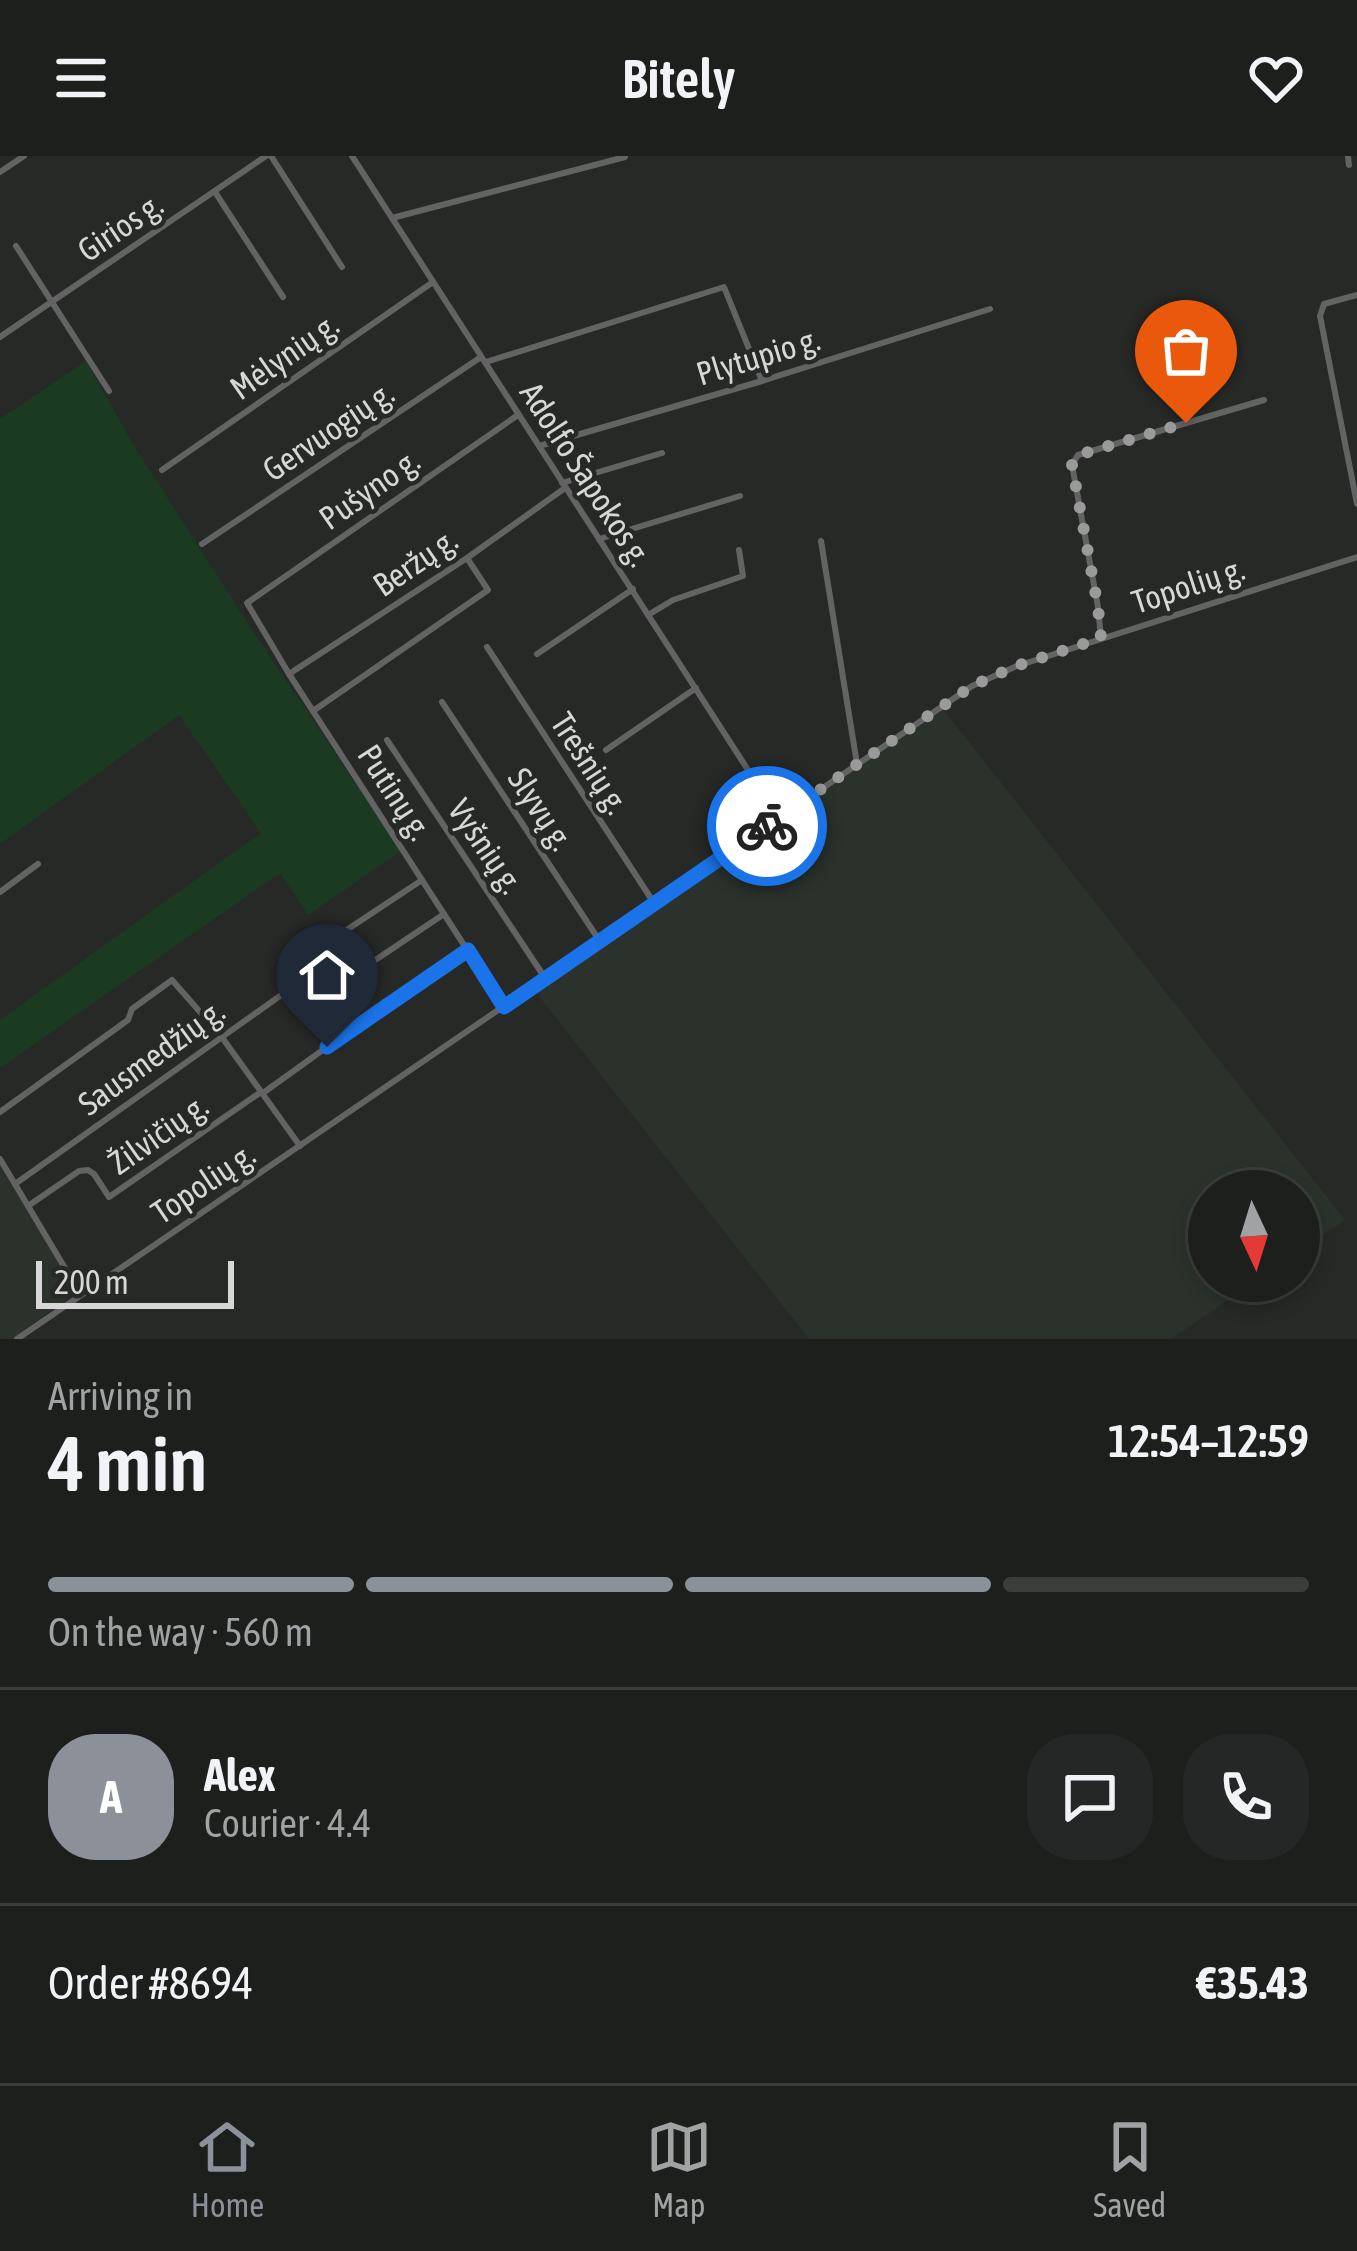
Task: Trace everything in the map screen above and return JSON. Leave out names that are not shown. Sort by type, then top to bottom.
[{"type":"street","points":[[0,172],[24,156]]},
{"type":"street","points":[[268,156],[342,267]]},
{"type":"street","name":"Girios g.","points":[[0,337],[268,156]]},
{"type":"street","name":"Adolfo Šapokos g.","points":[[352,156],[779,818]]},
{"type":"street","points":[[392,218],[626,157]]},
{"type":"street","points":[[214,192],[283,296]]},
{"type":"street","points":[[16,246],[109,391]]},
{"type":"street","name":"Mėlynių g.","points":[[162,470],[433,282]]},
{"type":"street","name":"Gervuogių g.","points":[[202,544],[483,360],[724,287],[762,381]]},
{"type":"street","points":[[1357,296],[1320,309],[1357,505]]},
{"type":"street","name":"Plytupio g.","points":[[539,446],[990,309]]},
{"type":"street","points":[[1101,638],[1072,465],[1078,455],[1264,400]]},
{"type":"street","name":"Pušyno g.","points":[[248,603],[518,415]]},
{"type":"street","name":"Beržų g.","points":[[290,674],[467,557],[564,485],[662,453]]},
{"type":"street","points":[[599,539],[740,496]]},
{"type":"street","points":[[821,541],[857,764]]},
{"type":"street","points":[[648,615],[674,599],[743,576],[739,550]]},
{"type":"street","points":[[313,711],[488,590],[467,557]]},
{"type":"street","name":"Topolių g.","points":[[17,1339],[957,695],[991,676],[1101,638],[1357,557]]},
{"type":"street","points":[[537,653],[633,589]]},
{"type":"street","name":"Putinų g.","points":[[248,603],[504,1007]]},
{"type":"street","name":"Trešnių g.","points":[[487,647],[654,903]]},
{"type":"street","points":[[606,750],[696,688]]},
{"type":"street","name":"Slyvų g.","points":[[442,702],[599,941]]},
{"type":"street","name":"Vyšnių g.","points":[[387,740],[545,978]]},
{"type":"street","points":[[0,892],[38,865]]},
{"type":"street","name":"Sausmedžių g.","points":[[15,1184],[332,959],[342,933],[423,879]]},
{"type":"street","points":[[362,969],[445,914]]},
{"type":"street","name":"Žilvičių g.","points":[[28,1206],[79,1171],[88,1170],[109,1197],[468,950]]},
{"type":"street","points":[[0,1112],[128,1020],[132,1009],[172,980],[221,1036],[300,1146]]},
{"type":"street","points":[[0,1159],[81,1295]]},
{"type":"shaded area","points":[[943,709],[1306,1170],[1188,1170],[1188,1302],[1225,1302],[1171,1339],[809,1339],[534,990]]},
{"type":"shaded area","points":[[0,1163],[77,1292],[24,1330],[29,1339],[0,1339]]},
{"type":"shaded area","points":[[1320,1188],[1345,1220],[1320,1237]]},
{"type":"green space","points":[[86,361],[131,441],[247,622],[401,851],[308,915],[280,873],[0,1068],[0,1020],[261,833],[179,715],[0,844],[0,419]]},
{"type":"way so far","points":[[767,826],[972,686],[1101,638],[1072,465],[1078,455],[1186,423]]},
{"type":"route","points":[[327,1047],[468,950],[504,1007],[767,826]]}]
